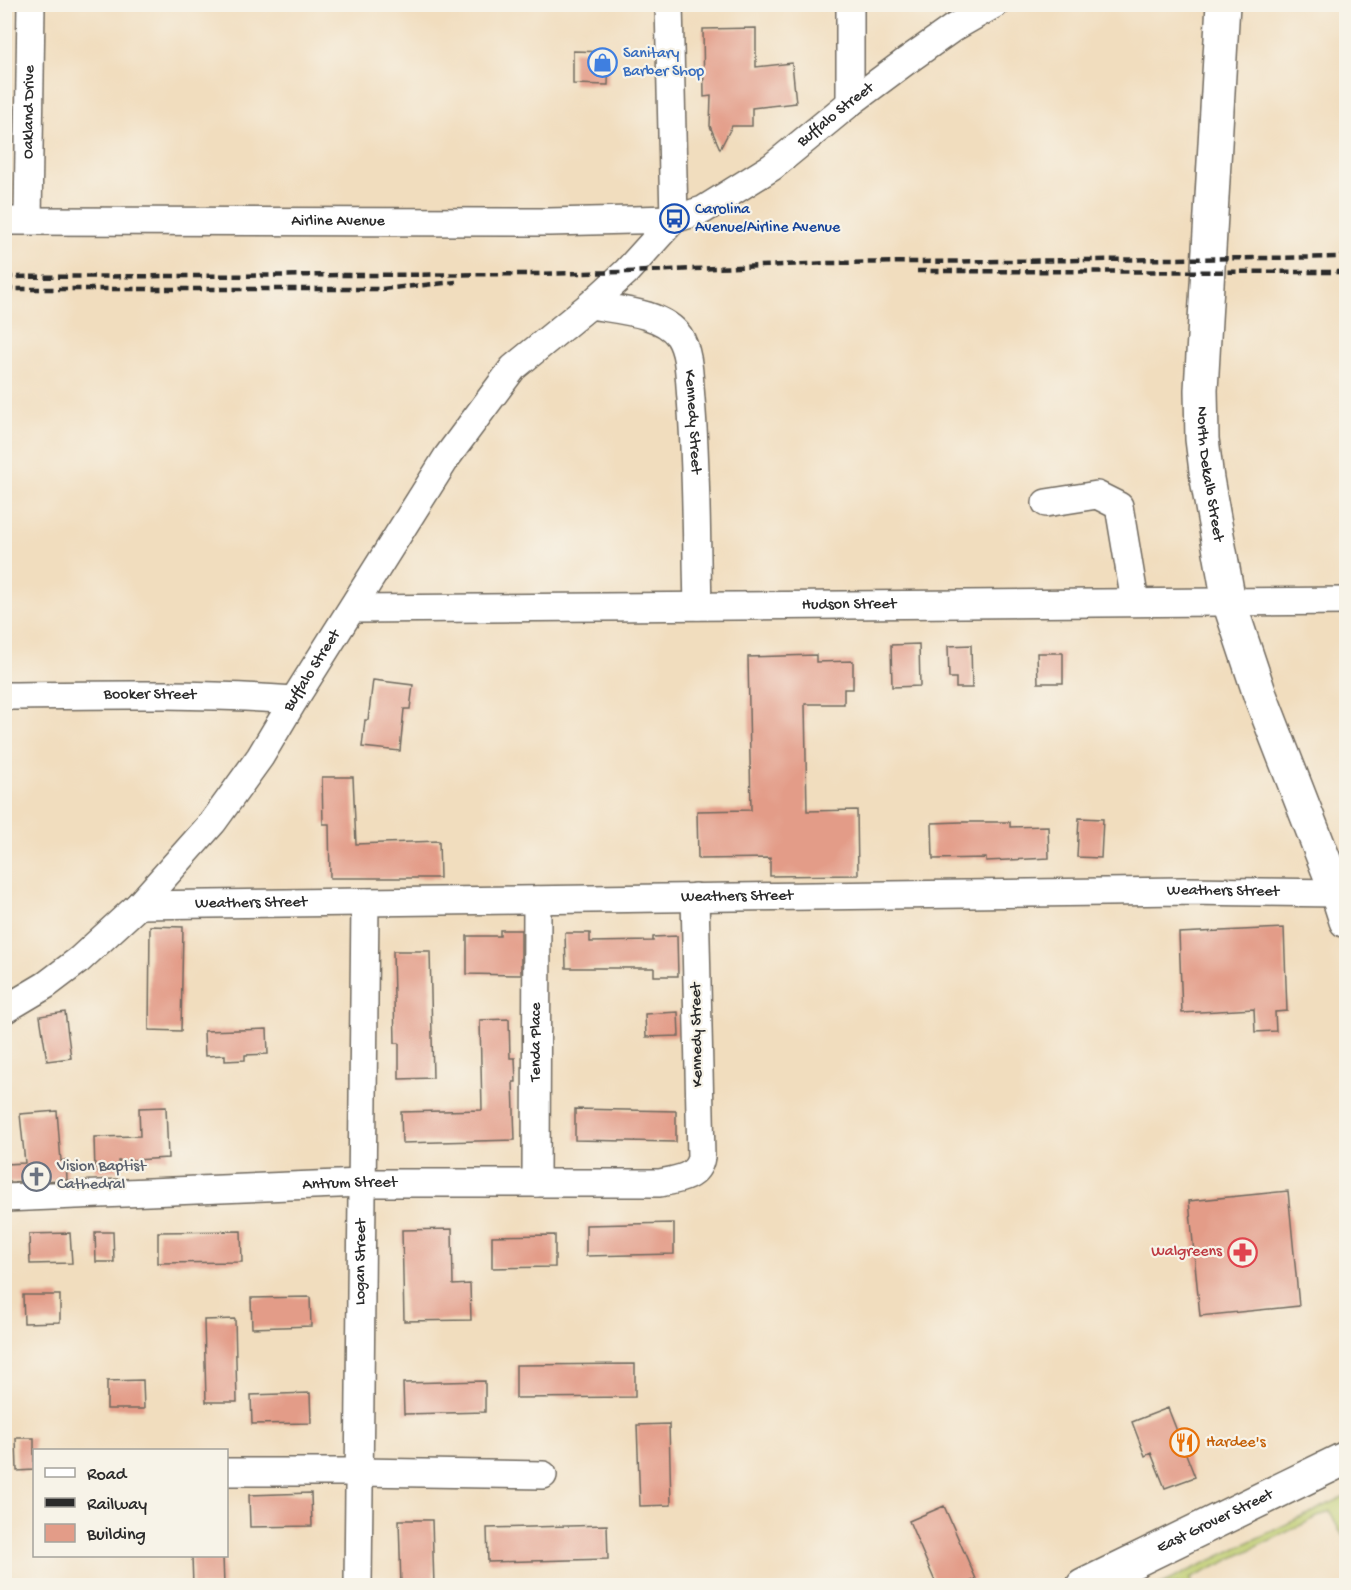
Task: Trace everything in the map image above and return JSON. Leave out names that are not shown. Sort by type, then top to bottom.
[{"type":"main road","name":"North Dekalb Street","points":[[1223,4],[1201,390],[1202,439],[1207,479],[1229,602],[1260,695],[1342,907]]},
{"type":"main road","name":"East Grover Street","points":[[1083,1586],[1347,1458]]},
{"type":"street","name":"Oakland Drive","points":[[16,220],[31,4]]},
{"type":"street","points":[[669,4],[674,219]]},
{"type":"street","points":[[850,4],[850,103]]},
{"type":"street","name":"Buffalo Street","points":[[4,1010],[46,985],[79,960],[139,905],[213,822],[261,757],[294,700],[447,457],[513,368],[590,305],[626,272],[674,219],[703,210],[772,167],[850,103],[905,62],[995,4]]},
{"type":"street","name":"Airline Avenue","points":[[16,220],[549,222],[674,219]]},
{"type":"street","name":"Kennedy Street","points":[[590,305],[633,312],[665,323],[679,337],[686,353],[693,426],[698,606]]},
{"type":"street","points":[[1046,503],[1097,495],[1119,506],[1135,602]]},
{"type":"street","name":"Hudson Street","points":[[352,609],[1347,601]]},
{"type":"street","name":"Booker Street","points":[[4,696],[155,695],[294,700]]},
{"type":"street","name":"Weathers Street","points":[[139,905],[1184,891],[1342,907]]},
{"type":"street","name":"Kennedy Street","points":[[694,1172],[700,1164],[701,1157],[695,897]]},
{"type":"street","name":"Tenda Place","points":[[536,1183],[537,900]]},
{"type":"street","name":"Logan Street","points":[[358,1586],[365,902]]},
{"type":"street","name":"Antrum Street","points":[[4,1198],[362,1183],[659,1183],[674,1181],[694,1172]]},
{"type":"street","points":[[228,1472],[543,1475]]},
{"type":"green space","points":[[1346,1497],[1346,1538],[1339,1530],[1330,1511],[1190,1579],[1192,1585],[1159,1585],[1335,1501]]},
{"type":"building","points":[[756,28],[756,67],[792,63],[796,103],[752,108],[752,126],[732,126],[720,149],[710,126],[711,96],[704,97],[703,29]]},
{"type":"building","points":[[573,51],[609,52],[608,85],[573,84]]},
{"type":"building","points":[[919,644],[920,686],[892,687],[891,645]]},
{"type":"building","points":[[971,645],[972,688],[956,688],[956,678],[949,678],[948,646]]},
{"type":"building","points":[[1037,653],[1063,653],[1063,683],[1038,683]]},
{"type":"building","points":[[816,655],[816,662],[853,661],[853,689],[844,689],[844,704],[805,704],[807,811],[857,810],[858,875],[770,876],[770,858],[698,859],[697,811],[751,810],[748,657]]},
{"type":"building","points":[[373,680],[413,685],[410,709],[404,709],[400,751],[362,747]]},
{"type":"building","points":[[322,777],[353,777],[356,844],[439,841],[440,878],[330,878],[329,824],[323,824]]},
{"type":"building","points":[[1079,818],[1103,819],[1101,858],[1077,857]]},
{"type":"building","points":[[1010,822],[1010,827],[1048,826],[1049,858],[986,861],[986,858],[933,859],[932,823]]},
{"type":"building","points":[[150,926],[183,927],[181,1031],[149,1030]]},
{"type":"building","points":[[1284,928],[1287,1011],[1275,1012],[1276,1031],[1255,1032],[1254,1009],[1182,1013],[1179,933]]},
{"type":"building","points":[[500,930],[521,930],[521,975],[467,974],[467,936],[500,936]]},
{"type":"building","points":[[565,933],[590,933],[590,942],[653,941],[653,937],[677,936],[678,976],[654,976],[654,968],[566,968]]},
{"type":"building","points":[[393,951],[430,951],[433,1078],[399,1079],[399,1043],[395,1043]]},
{"type":"building","points":[[65,1012],[71,1058],[47,1061],[40,1016]]},
{"type":"building","points":[[678,1012],[679,1036],[646,1037],[645,1014]]},
{"type":"building","points":[[509,1019],[510,1058],[515,1058],[516,1082],[513,1082],[515,1140],[402,1143],[401,1112],[482,1110],[480,1020]]},
{"type":"building","points":[[267,1029],[268,1054],[245,1055],[245,1060],[225,1061],[225,1055],[205,1056],[204,1031]]},
{"type":"building","points":[[166,1107],[168,1158],[118,1161],[118,1171],[95,1172],[94,1137],[140,1136],[139,1108]]},
{"type":"building","points":[[575,1109],[676,1111],[676,1142],[575,1140]]},
{"type":"building","points":[[57,1111],[61,1161],[66,1160],[67,1180],[6,1182],[5,1164],[25,1163],[20,1114]]},
{"type":"building","points":[[1288,1191],[1299,1306],[1200,1316],[1189,1201]]},
{"type":"building","points":[[674,1223],[674,1254],[586,1256],[586,1225]]},
{"type":"building","points":[[452,1229],[453,1285],[470,1284],[471,1320],[404,1321],[402,1230]]},
{"type":"building","points":[[241,1231],[242,1262],[158,1263],[158,1232]]},
{"type":"building","points":[[95,1232],[113,1232],[114,1262],[96,1262]]},
{"type":"building","points":[[70,1233],[72,1263],[30,1264],[29,1234]]},
{"type":"building","points":[[555,1235],[555,1267],[492,1268],[492,1236]]},
{"type":"building","points":[[23,1295],[60,1295],[60,1322],[24,1323]]},
{"type":"building","points":[[310,1297],[311,1326],[252,1328],[251,1298]]},
{"type":"building","points":[[235,1319],[237,1402],[206,1402],[204,1320]]},
{"type":"building","points":[[635,1364],[635,1397],[516,1398],[516,1365]]},
{"type":"building","points":[[143,1380],[144,1409],[107,1409],[107,1381]]},
{"type":"building","points":[[485,1381],[485,1412],[404,1414],[403,1383]]},
{"type":"building","points":[[310,1393],[311,1423],[252,1424],[251,1395]]},
{"type":"building","points":[[1168,1408],[1195,1477],[1165,1488],[1151,1453],[1145,1456],[1132,1422]]},
{"type":"building","points":[[669,1424],[671,1505],[640,1506],[637,1425]]},
{"type":"building","points":[[16,1438],[34,1438],[33,1470],[17,1471]]},
{"type":"building","points":[[311,1493],[312,1526],[250,1527],[249,1495]]},
{"type":"building","points":[[944,1506],[976,1579],[961,1586],[937,1586],[909,1521]]},
{"type":"building","points":[[399,1520],[432,1520],[434,1586],[401,1586]]},
{"type":"building","points":[[607,1525],[608,1559],[488,1562],[487,1528]]},
{"type":"building","points":[[192,1557],[223,1557],[224,1586],[193,1586]]},
{"type":"railway","points":[[4,277],[536,274],[829,263],[1346,257]]},
{"type":"railway","points":[[917,271],[1346,272]]},
{"type":"railway","points":[[4,289],[381,289],[456,282]]},
{"type":"place","name":"Sanitary Barber Shop","points":[[602,63]]},
{"type":"place","name":"Carolina Avenue/Airline Avenue","points":[[674,219]]},
{"type":"place","name":"Vision Baptist Cathedral","points":[[36,1176]]},
{"type":"place","name":"Walgreens","points":[[1243,1252]]},
{"type":"place","name":"Hardee's","points":[[1185,1443]]}]
